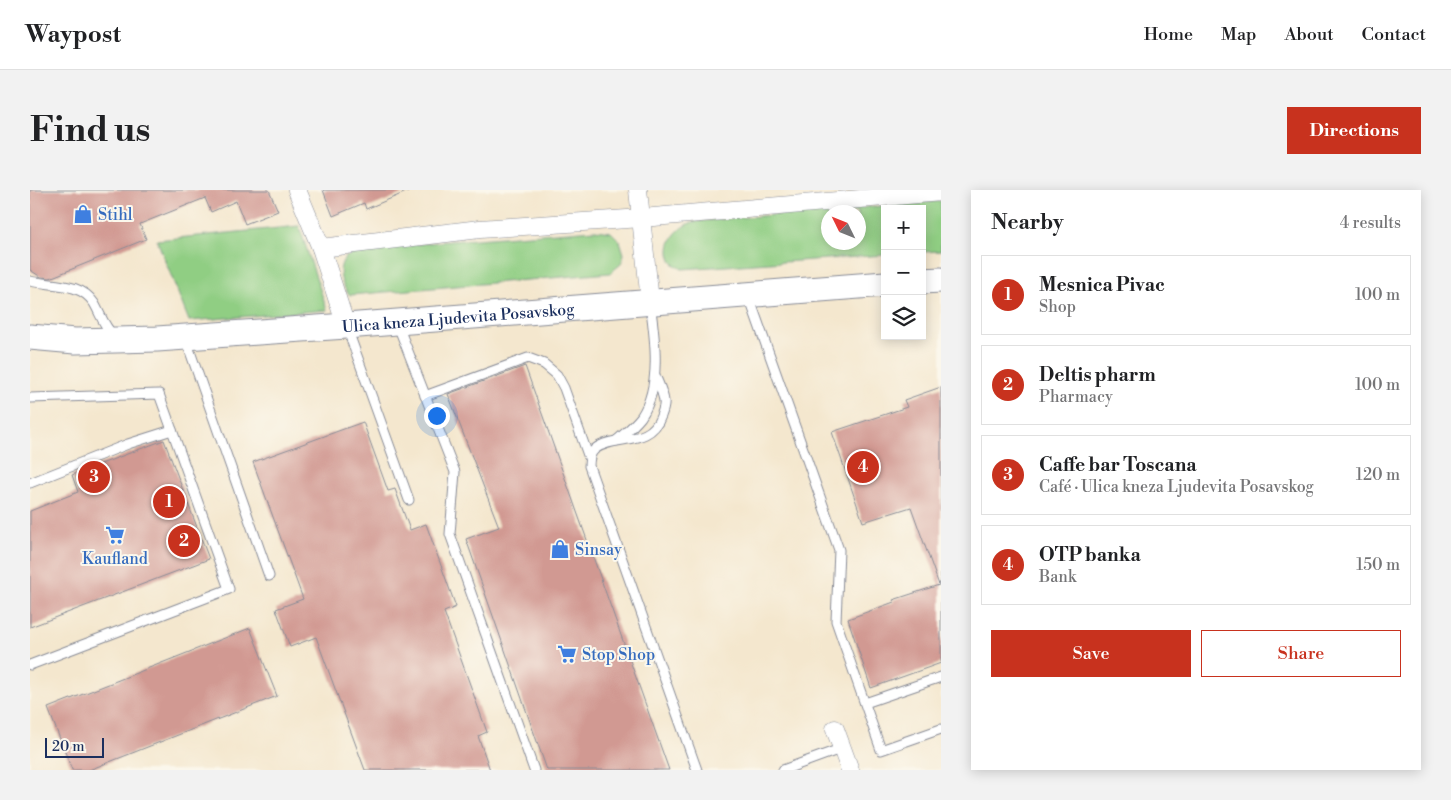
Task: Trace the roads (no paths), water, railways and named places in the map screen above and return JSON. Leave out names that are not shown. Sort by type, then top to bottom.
[{"type":"main road","points":[[926,281],[941,280]]},
{"type":"main road","name":"Ulica kneza Ljudevita Posavskog","points":[[30,337],[76,341],[118,341],[185,337],[881,284]]},
{"type":"street","points":[[297,190],[321,248],[346,326]]},
{"type":"street","points":[[638,190],[650,301]]},
{"type":"street","points":[[321,248],[480,229],[642,218],[941,192]]},
{"type":"street","points":[[836,729],[850,770]]},
{"type":"lane","points":[[30,281],[82,290],[95,305],[104,325],[118,341]]},
{"type":"lane","points":[[748,294],[839,550],[836,621],[881,750],[941,729]]},
{"type":"lane","points":[[616,441],[634,425],[648,404],[655,375],[655,334],[650,301]]},
{"type":"lane","points":[[397,322],[454,472],[450,534],[534,770]]},
{"type":"lane","points":[[346,326],[409,500]]},
{"type":"lane","points":[[185,337],[269,576]]},
{"type":"lane","points":[[425,396],[528,358],[544,364],[558,375],[589,458],[589,466],[697,770]]},
{"type":"lane","points":[[589,458],[595,449],[616,441],[630,440],[644,435],[655,427],[661,418],[664,402],[655,375]]},
{"type":"lane","points":[[30,398],[159,394],[230,589],[30,665]]},
{"type":"lane","points":[[30,483],[128,444],[172,430]]},
{"type":"lane","points":[[865,703],[941,677]]},
{"type":"lane","points":[[783,770],[843,748]]},
{"type":"place","name":"Stihl","points":[[83,214]]},
{"type":"place","name":"OTP banka","points":[[863,467]]},
{"type":"place","name":"Caffe bar Toscana","points":[[94,477]]},
{"type":"place","name":"Mesnica Pivac","points":[[169,502]]},
{"type":"place","name":"Kaufland","points":[[115,535]]},
{"type":"place","name":"Deltis pharm","points":[[184,541]]},
{"type":"place","name":"Sinsay","points":[[560,549]]},
{"type":"place","name":"Stop Shop","points":[[567,654]]}]
